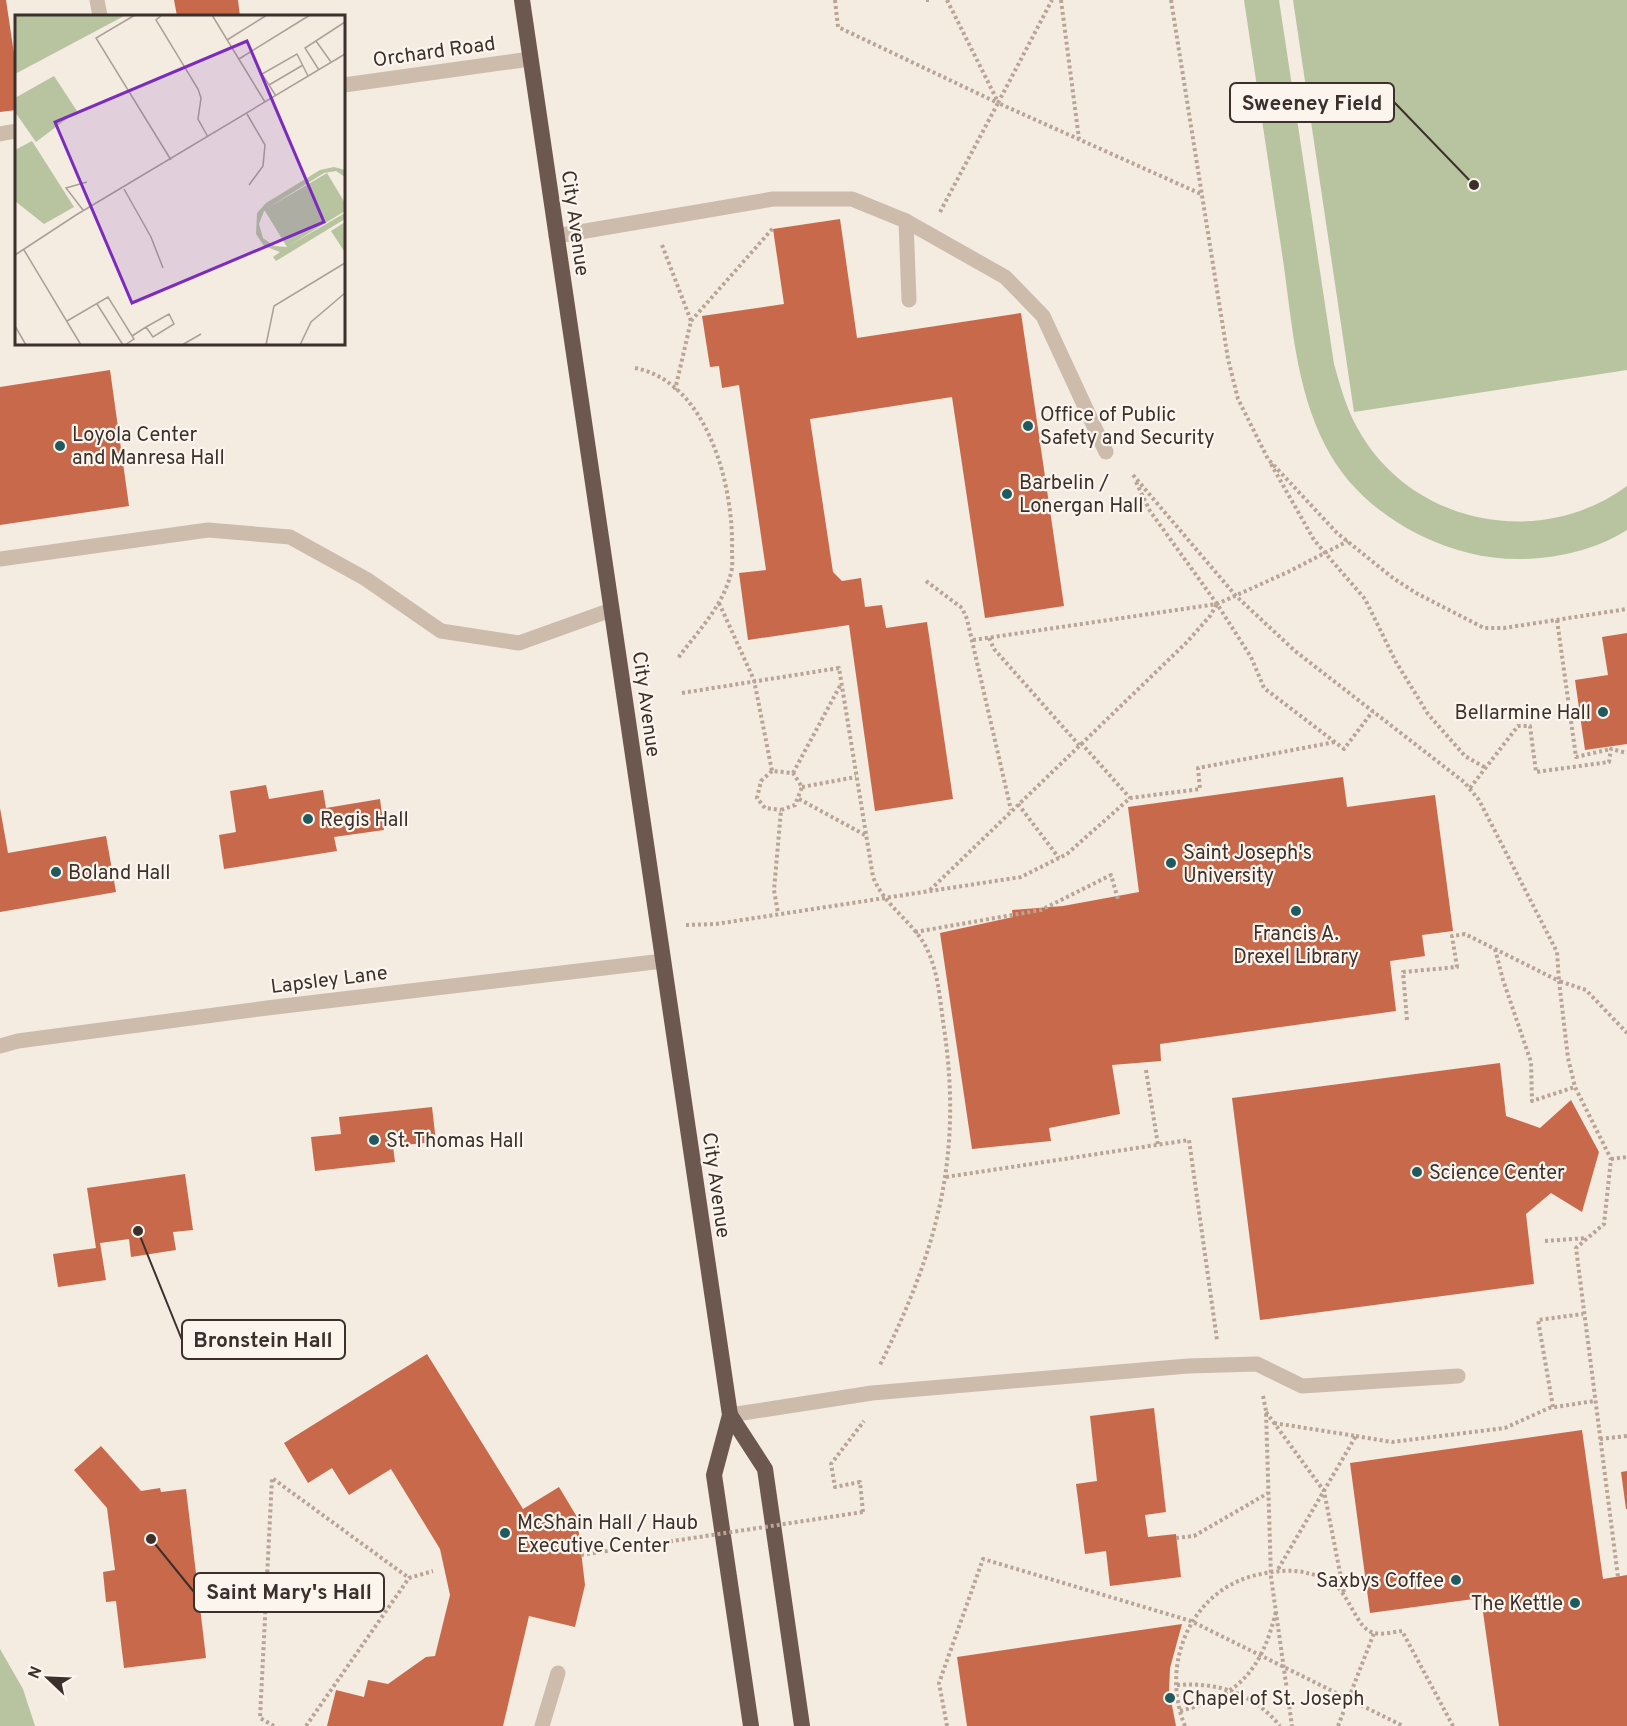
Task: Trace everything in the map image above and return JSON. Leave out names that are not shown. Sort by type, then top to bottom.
[{"type":"highway","name":"City Avenue","points":[[522,0],[730,1415],[714,1475],[751,1726]]},
{"type":"highway","name":"City Avenue","points":[[730,1415],[765,1469],[802,1726]]},
{"type":"street","points":[[97,0],[100,15]]},
{"type":"street","name":"Orchard Road","points":[[345,85],[530,60]]},
{"type":"street","points":[[0,134],[15,131]]},
{"type":"street","points":[[556,236],[773,199],[852,199],[906,221],[1005,277],[1043,316],[1106,452]]},
{"type":"street","points":[[906,221],[909,300]]},
{"type":"street","points":[[0,559],[208,530],[290,537],[366,579],[441,631],[519,643],[611,610]]},
{"type":"street","name":"Lapsley Lane","points":[[0,1046],[18,1041],[267,1008],[663,961]]},
{"type":"street","points":[[730,1415],[872,1393],[1188,1366],[1257,1364],[1302,1386],[1458,1376]]},
{"type":"street","points":[[542,1726],[558,1673]]},
{"type":"path","points":[[835,0],[838,27],[998,103],[1202,194]]},
{"type":"path","points":[[926,0],[931,0]]},
{"type":"path","points":[[946,0],[998,103]]},
{"type":"path","points":[[929,233],[1052,0]]},
{"type":"path","points":[[1061,0],[1079,139]]},
{"type":"path","points":[[1172,0],[1228,359],[1238,399],[1268,459],[1314,540],[1365,599],[1396,662],[1428,714],[1465,756],[1486,768]]},
{"type":"path","points":[[675,390],[691,321],[798,199]]},
{"type":"path","points":[[660,242],[691,321]]},
{"type":"path","points":[[635,368],[650,371],[675,390],[704,423],[722,468],[734,532],[732,571],[719,603],[678,658]]},
{"type":"path","points":[[1106,452],[1132,475],[1236,596],[1295,651],[1470,788],[1479,800],[1557,952],[1568,1058],[1575,1088],[1611,1159],[1604,1224],[1575,1248],[1618,1577]]},
{"type":"path","points":[[1268,459],[1348,541],[1408,588],[1484,628],[1504,628],[1627,609]]},
{"type":"path","points":[[1132,475],[1150,511],[1217,604],[1251,657],[1264,687],[1344,749],[1373,711]]},
{"type":"path","points":[[973,640],[1217,604],[1290,572],[1348,541]]},
{"type":"path","points":[[926,581],[962,608],[973,640],[1011,811]]},
{"type":"path","points":[[719,603],[754,680],[772,771]]},
{"type":"path","points":[[930,890],[1186,643],[1217,604]]},
{"type":"path","points":[[1557,620],[1576,757],[1611,749],[1627,753]]},
{"type":"path","points":[[990,638],[994,649],[1130,798]]},
{"type":"path","points":[[581,1555],[863,1512],[860,1482],[835,1487],[831,1464],[864,1423],[874,1377],[893,1340],[933,1240],[946,1177],[952,1117],[951,1078],[936,972],[926,947],[882,897],[873,877],[839,668],[682,693]]},
{"type":"path","points":[[792,773],[841,684]]},
{"type":"path","points":[[1470,788],[1518,726],[1530,726],[1536,771],[1609,762],[1611,749]]},
{"type":"path","points":[[658,926],[716,924],[1021,877],[1059,858],[1130,798],[1200,789],[1198,768],[1335,742]]},
{"type":"path","points":[[772,771],[792,773],[802,787],[795,805],[781,810],[765,808],[758,798],[761,781],[772,771]]},
{"type":"path","points":[[802,787],[856,777]]},
{"type":"path","points":[[799,799],[865,835]]},
{"type":"path","points":[[1018,804],[1059,858]]},
{"type":"path","points":[[778,913],[774,890],[781,810]]},
{"type":"path","points":[[915,932],[1041,910],[1111,875],[1118,899]]},
{"type":"path","points":[[1407,1020],[1403,972],[1457,967],[1452,936],[1464,934],[1559,981],[1586,990],[1627,1034]]},
{"type":"path","points":[[1495,949],[1506,990],[1531,1062],[1532,1101],[1575,1088]]},
{"type":"path","points":[[1146,1070],[1158,1145]]},
{"type":"path","points":[[946,1177],[1189,1140],[1218,1344]]},
{"type":"path","points":[[1611,1159],[1627,1157]]},
{"type":"path","points":[[1545,1241],[1587,1238]]},
{"type":"path","points":[[1553,1407],[1538,1320],[1583,1314]]},
{"type":"path","points":[[1257,1364],[1266,1412],[1270,1572],[1292,1726]]},
{"type":"path","points":[[1274,1423],[1392,1442],[1505,1428],[1553,1407],[1594,1401]]},
{"type":"path","points":[[1266,1412],[1324,1491],[1344,1594]]},
{"type":"path","points":[[1276,1572],[1356,1436]]},
{"type":"path","points":[[1600,1439],[1627,1436]]},
{"type":"path","points":[[274,1726],[260,1718],[272,1478],[409,1578]]},
{"type":"path","points":[[1176,1538],[1194,1536],[1268,1492]]},
{"type":"path","points":[[947,1726],[939,1683],[983,1558],[1191,1621],[1403,1726]]},
{"type":"path","points":[[306,1726],[409,1578],[433,1571]]},
{"type":"path","points":[[1185,1726],[1180,1711],[1177,1685],[1180,1650],[1191,1621],[1218,1592],[1246,1576],[1276,1572],[1310,1574],[1332,1581],[1344,1594],[1364,1628],[1374,1633],[1401,1631],[1453,1726]]},
{"type":"path","points":[[1180,1711],[1216,1700],[1232,1690],[1252,1671],[1261,1656],[1276,1609]]},
{"type":"path","points":[[1338,1726],[1374,1633]]},
{"type":"path","points":[[1177,1685],[1212,1685],[1232,1690],[1263,1708],[1280,1726]]},
{"type":"path","points":[[1170,1698],[1178,1696]]},
{"type":"green space","points":[[1244,0],[1279,0],[1334,364],[1349,410],[1362,436],[1386,467],[1415,491],[1448,508],[1484,518],[1521,521],[1558,517],[1594,505],[1627,486],[1627,530],[1591,547],[1550,557],[1509,559],[1469,553],[1426,538],[1385,514],[1367,500],[1337,465],[1315,423],[1296,355]]},
{"type":"green space","points":[[1293,0],[1627,0],[1627,370],[1354,412]]},
{"type":"green space","points":[[0,1649],[23,1689],[35,1726],[0,1726]]},
{"type":"building","points":[[0,0],[6,0],[15,60],[15,110],[0,112]]},
{"type":"building","points":[[174,0],[238,0],[240,15],[177,15]]},
{"type":"building","name":"Barbelin / Lonergan Hall","points":[[840,219],[857,338],[1021,313],[1064,606],[985,618],[952,397],[810,419],[833,572],[842,581],[861,578],[865,607],[882,605],[886,628],[927,622],[953,799],[875,811],[849,625],[748,640],[739,573],[766,570],[739,385],[722,388],[719,366],[710,367],[702,316],[784,304],[773,229]]},
{"type":"building","name":"Loyola Center and Manresa Hall","points":[[110,370],[129,506],[0,525],[0,387]]},
{"type":"building","name":"Bellarmine Hall","points":[[1627,633],[1627,744],[1585,750],[1575,680],[1608,675],[1602,637]]},
{"type":"building","name":"Francis A. Drexel Library","points":[[1343,777],[1347,807],[1435,795],[1453,931],[1422,935],[1425,956],[1390,961],[1396,1011],[1160,1044],[1161,1061],[1112,1065],[1120,1114],[1049,1128],[1051,1141],[972,1149],[940,933],[1013,917],[1012,910],[1063,906],[1139,892],[1128,807]]},
{"type":"building","name":"Regis Hall","points":[[266,785],[269,799],[323,790],[326,808],[380,799],[384,830],[334,837],[337,851],[224,869],[219,835],[236,832],[230,791]]},
{"type":"building","name":"Boland Hall","points":[[0,808],[8,853],[106,836],[116,892],[0,912]]},
{"type":"building","name":"Science Center","points":[[1500,1063],[1506,1116],[1540,1128],[1571,1100],[1599,1152],[1582,1212],[1551,1193],[1526,1214],[1534,1284],[1260,1320],[1232,1098]]},
{"type":"building","name":"St. Thomas Hall","points":[[432,1107],[436,1142],[393,1146],[395,1162],[315,1171],[311,1137],[341,1134],[339,1117]]},
{"type":"building","points":[[185,1174],[193,1230],[173,1232],[176,1250],[131,1257],[129,1239],[100,1243],[106,1280],[58,1287],[53,1254],[96,1248],[87,1188]]},
{"type":"building","name":"McShain Hall / Haub Executive Center","points":[[427,1354],[523,1509],[559,1487],[577,1517],[585,1585],[575,1627],[529,1616],[503,1726],[327,1726],[336,1690],[364,1697],[368,1680],[388,1684],[426,1657],[435,1656],[450,1595],[440,1549],[391,1469],[349,1495],[332,1468],[308,1483],[284,1443]]},
{"type":"building","points":[[1154,1408],[1166,1512],[1145,1515],[1148,1537],[1176,1534],[1181,1577],[1110,1586],[1106,1551],[1085,1554],[1076,1484],[1097,1481],[1090,1416]]},
{"type":"building","points":[[1582,1430],[1603,1579],[1627,1575],[1627,1726],[1499,1726],[1481,1598],[1370,1613],[1350,1463]]},
{"type":"building","points":[[101,1446],[141,1491],[160,1488],[161,1492],[186,1489],[206,1658],[124,1668],[116,1601],[106,1602],[103,1572],[115,1570],[107,1508],[74,1470]]},
{"type":"building","points":[[1627,1471],[1627,1509],[1626,1509],[1621,1472]]},
{"type":"building","name":"Chapel of St. Joseph","points":[[1182,1624],[1170,1668],[1169,1690],[1176,1726],[967,1726],[957,1657]]},
{"type":"place","name":"Sweeney Field","points":[[1474,185]]},
{"type":"place","name":"Office of Public Safety and Security","points":[[1028,426]]},
{"type":"place","name":"Loyola Center and Manresa Hall","points":[[60,446]]},
{"type":"place","name":"Barbelin / Lonergan Hall","points":[[1007,494]]},
{"type":"place","name":"Bellarmine Hall","points":[[1603,712]]},
{"type":"place","name":"Regis Hall","points":[[308,819]]},
{"type":"place","name":"Saint Joseph's University","points":[[1171,863]]},
{"type":"place","name":"Boland Hall","points":[[56,872]]},
{"type":"place","name":"Francis A. Drexel Library","points":[[1296,911]]},
{"type":"place","name":"St. Thomas Hall","points":[[374,1140]]},
{"type":"place","name":"Science Center","points":[[1417,1172]]},
{"type":"place","name":"Bronstein Hall","points":[[138,1231]]},
{"type":"place","name":"McShain Hall / Haub Executive Center","points":[[505,1533]]},
{"type":"place","name":"Saint Mary's Hall","points":[[151,1539]]},
{"type":"place","name":"Saxbys Coffee","points":[[1456,1580]]},
{"type":"place","name":"The Kettle","points":[[1575,1603]]},
{"type":"place","name":"Chapel of St. Joseph","points":[[1170,1698]]}]
